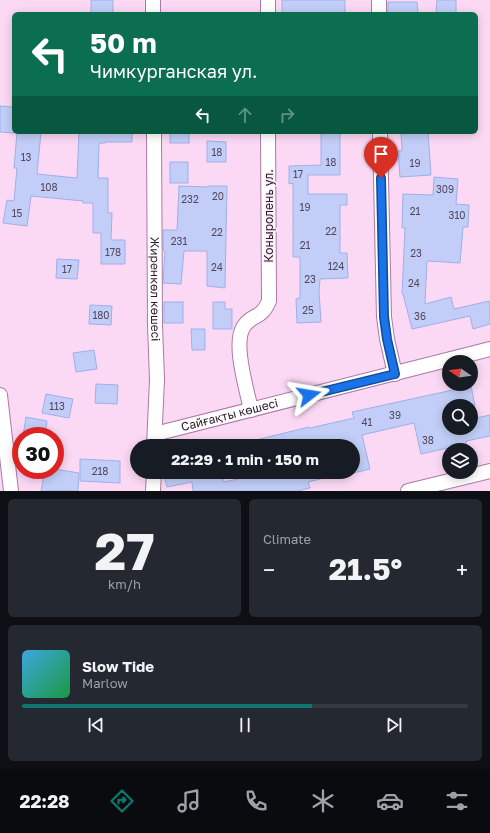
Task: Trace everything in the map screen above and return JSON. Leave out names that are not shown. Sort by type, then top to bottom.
[{"type":"street","points":[[153,0],[153,12]]},
{"type":"street","points":[[268,0],[268,12]]},
{"type":"street","points":[[379,0],[379,12]]},
{"type":"street","name":"Жиренкөл көшесі","points":[[154,134],[155,324],[157,380],[155,439]]},
{"type":"street","name":"Коныролень ул.","points":[[251,410],[242,369],[239,335],[248,320],[262,313],[269,301],[268,134]]},
{"type":"street","points":[[380,134],[384,317],[387,339],[395,374]]},
{"type":"street","name":"Сайғақты көшесі","points":[[158,439],[251,410],[490,349]]},
{"type":"street","points":[[0,395],[4,457],[11,491]]},
{"type":"street","points":[[408,491],[490,471]]},
{"type":"street","points":[[153,491],[154,479]]},
{"type":"building","points":[[91,0],[113,0],[113,12],[91,12]]},
{"type":"building","points":[[282,0],[345,0],[345,12],[282,12]]},
{"type":"building","points":[[437,0],[456,0],[456,12],[436,12]]},
{"type":"building","points":[[388,2],[417,2],[418,12],[388,12]]},
{"type":"building","points":[[0,106],[12,107],[12,133],[0,132]]},
{"type":"building","points":[[17,134],[41,134],[37,174],[77,178],[79,134],[132,134],[132,142],[99,143],[98,178],[108,178],[108,213],[112,213],[111,240],[125,240],[125,264],[101,264],[101,233],[93,233],[93,203],[31,196],[27,226],[3,223],[7,200],[14,201],[17,168],[14,168]]},
{"type":"building","points":[[170,134],[189,134],[189,143],[170,143]]},
{"type":"building","points":[[321,134],[340,134],[340,175],[308,175],[308,194],[347,194],[347,205],[340,205],[340,253],[347,253],[348,278],[320,279],[319,291],[321,322],[297,323],[296,299],[300,298],[300,257],[293,257],[293,183],[289,184],[289,166],[321,165]]},
{"type":"building","points":[[401,134],[428,134],[431,175],[400,177],[398,151],[402,151]]},
{"type":"building","points":[[207,141],[226,142],[226,162],[207,162]]},
{"type":"building","points":[[170,162],[188,162],[188,183],[170,183]]},
{"type":"building","points":[[434,177],[458,179],[456,204],[469,205],[468,227],[463,227],[460,263],[427,261],[425,304],[451,297],[454,309],[489,301],[490,324],[473,329],[470,316],[412,329],[402,294],[405,228],[402,228],[403,194],[433,195]]},
{"type":"building","points":[[179,186],[227,186],[225,288],[207,286],[207,251],[184,251],[181,284],[163,283],[165,251],[163,250],[163,230],[177,230]]},
{"type":"building","points":[[57,259],[79,260],[77,279],[56,278]]},
{"type":"building","points":[[164,302],[183,302],[183,323],[164,323]]},
{"type":"building","points":[[213,302],[225,302],[225,309],[232,309],[232,329],[213,329]]},
{"type":"building","points":[[90,305],[112,306],[111,325],[89,324]]},
{"type":"building","points":[[191,329],[205,329],[205,350],[192,350]]},
{"type":"building","points":[[94,350],[97,369],[76,372],[73,353]]},
{"type":"building","points":[[96,384],[118,385],[117,404],[95,403]]},
{"type":"building","points":[[448,391],[472,391],[474,399],[442,399],[442,435],[478,435],[478,418],[490,415],[490,436],[466,441],[466,443],[442,443],[442,449],[421,454],[414,423],[362,435],[370,469],[360,471],[360,439],[260,439],[354,418],[352,412]]},
{"type":"building","points":[[46,394],[73,399],[69,418],[42,413]]},
{"type":"building","points":[[26,417],[47,421],[46,427],[24,427]]},
{"type":"building","points":[[80,459],[120,461],[120,483],[80,481]]},
{"type":"building","points":[[64,470],[79,473],[78,491],[41,491],[43,479],[64,479]]},
{"type":"building","points":[[165,479],[223,479],[224,482],[238,479],[320,479],[308,482],[310,488],[298,491],[193,491],[192,482],[167,487]]},
{"type":"route","points":[[309,395],[395,374],[387,339],[384,317],[381,178]]}]
